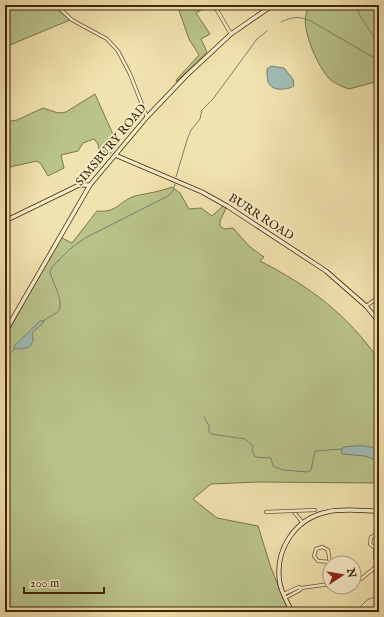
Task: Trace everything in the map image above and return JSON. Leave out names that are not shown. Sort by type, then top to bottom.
[{"type":"main road","name":"SIMSBURY ROAD","points":[[5,332],[90,185],[147,117],[186,76],[231,34],[273,5]]},
{"type":"main road","name":"BURR ROAD","points":[[115,155],[214,198],[326,271],[366,306],[379,322]]},
{"type":"main road","points":[[5,222],[79,185],[90,185]]},
{"type":"main road","points":[[75,188],[86,190]]},
{"type":"main road","points":[[292,612],[284,596],[279,573],[282,553],[293,532],[312,517],[328,511],[379,511]]},
{"type":"street","points":[[56,5],[72,20],[107,40],[118,51],[130,74],[147,117]]},
{"type":"street","points":[[214,5],[231,34]]},
{"type":"street","points":[[366,306],[379,297]]},
{"type":"street","points":[[266,512],[315,510]]},
{"type":"street","points":[[293,511],[303,523]]},
{"type":"street","points":[[375,548],[370,544],[371,537],[376,535],[379,538]]},
{"type":"street","points":[[375,548],[379,545]]},
{"type":"street","points":[[322,547],[328,550],[330,562],[318,562],[314,556],[316,549],[322,547]]},
{"type":"street","points":[[362,578],[379,564],[375,558],[375,548]]},
{"type":"street","points":[[284,596],[299,587],[322,585]]},
{"type":"green space","points":[[5,5],[52,5],[70,20],[5,47]]},
{"type":"green space","points":[[177,5],[210,5],[196,13],[210,34],[201,39],[207,52],[176,82],[199,55],[189,39]]},
{"type":"green space","points":[[313,5],[379,5],[379,81],[349,89],[332,81],[315,55],[306,30],[305,19],[307,10]]},
{"type":"green space","points":[[95,94],[116,141],[116,146],[109,155],[99,149],[98,144],[94,139],[83,143],[78,151],[61,155],[64,168],[48,176],[41,164],[37,161],[5,168],[5,122],[17,120],[43,108],[58,113],[66,112]]},
{"type":"green space","points":[[172,187],[180,193],[189,209],[201,208],[212,216],[224,205],[227,206],[220,221],[220,226],[224,229],[233,228],[250,247],[264,257],[260,261],[311,291],[326,303],[354,329],[379,360],[379,483],[259,482],[211,484],[193,499],[217,518],[258,526],[271,568],[289,612],[5,612],[5,338],[60,237],[72,243],[97,211],[110,210],[135,196]]},
{"type":"water","points":[[271,66],[284,68],[293,79],[294,86],[276,89],[270,85],[268,82],[267,69]]},
{"type":"water","points":[[40,321],[45,321],[32,333],[33,339],[31,345],[23,349],[14,348],[14,346]]},
{"type":"water","points":[[367,446],[379,451],[379,461],[365,456],[342,454],[341,450],[344,447]]},
{"type":"waterway","points":[[281,22],[295,18],[309,20],[378,60],[375,39],[359,14],[358,9],[366,5]]},
{"type":"waterway","points":[[176,177],[187,140],[191,130],[200,119],[202,110],[213,99],[257,39],[267,31]]},
{"type":"waterway","points":[[43,321],[58,311],[60,306],[59,296],[50,272],[52,267],[70,249],[85,238],[168,196],[173,191],[175,184]]},
{"type":"waterway","points":[[5,357],[15,349]]},
{"type":"waterway","points":[[204,417],[211,434],[245,439],[253,446],[252,450],[255,457],[271,458],[273,466],[283,470],[308,472],[311,470],[315,451],[342,449]]},
{"type":"waterway","points":[[355,612],[367,600],[379,595]]},
{"type":"waterway","points":[[127,612],[132,609],[142,612]]}]
